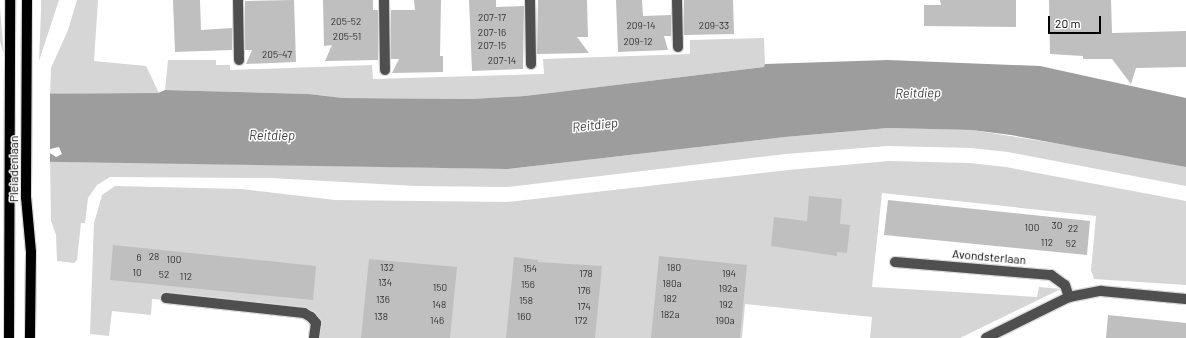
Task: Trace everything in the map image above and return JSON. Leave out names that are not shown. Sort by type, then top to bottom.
[{"type":"main road","name":"Pleiadenlaan","points":[[9,338],[11,169],[10,0]]},
{"type":"main road","name":"Pleiadenlaan","points":[[27,0],[26,169],[31,252],[30,338]]},
{"type":"street","points":[[238,0],[239,60]]},
{"type":"street","points":[[384,0],[385,70]]},
{"type":"street","points":[[530,0],[531,64]]},
{"type":"street","points":[[677,0],[678,47]]},
{"type":"street","name":"Avondsterlaan","points":[[895,262],[1051,275],[1065,285],[1069,298]]},
{"type":"street","points":[[986,338],[1069,298],[1101,291],[1186,299]]},
{"type":"street","points":[[166,298],[304,313],[311,316],[316,323],[314,338]]},
{"type":"shaded area","points":[[41,0],[59,0],[39,61],[41,11]]},
{"type":"shaded area","points":[[77,0],[98,0],[94,61],[146,66],[159,93],[50,94],[51,68],[68,30]]},
{"type":"shaded area","points":[[0,8],[4,54],[0,42]]},
{"type":"shaded area","points":[[764,38],[765,67],[525,96],[472,99],[343,98],[309,94],[165,90],[168,60],[216,60],[216,65],[230,65],[230,70],[372,65],[373,79],[544,74],[543,59],[690,54],[690,40]]},
{"type":"shaded area","points":[[888,128],[972,130],[1105,151],[1186,167],[1186,186],[1008,152],[971,148],[888,146],[786,154],[507,187],[416,186],[270,178],[110,177],[97,185],[88,198],[85,223],[81,223],[77,260],[74,263],[57,261],[56,235],[51,221],[50,161],[507,169],[785,137]]},
{"type":"shaded area","points":[[889,161],[970,163],[1006,167],[1186,201],[1186,285],[1094,279],[1091,270],[1096,216],[882,193],[872,287],[1037,297],[1039,287],[1061,289],[960,338],[870,338],[872,317],[745,304],[742,338],[314,338],[316,313],[152,299],[151,315],[112,311],[109,336],[90,334],[94,223],[102,195],[115,186],[242,189],[335,200],[508,202],[788,170]]},
{"type":"water","name":"Reitdiep","points":[[888,60],[1040,66],[1186,98],[1186,167],[1011,135],[972,130],[888,128],[785,137],[507,169],[0,161],[0,94],[158,93],[165,90],[309,94],[343,98],[472,99],[525,96],[764,67],[765,64]]},
{"type":"pier","points":[[0,92],[50,92],[50,149],[59,147],[62,154],[56,157],[50,153],[50,163],[0,163]]},
{"type":"building","points":[[173,0],[200,0],[201,30],[232,28],[232,50],[175,52]]},
{"type":"building","points":[[294,0],[296,62],[246,64],[252,50],[245,50],[245,1]]},
{"type":"building","points":[[323,0],[373,0],[373,10],[378,10],[378,60],[325,61],[332,45],[324,46]]},
{"type":"building","points":[[414,0],[441,0],[440,56],[443,56],[443,72],[392,73],[399,59],[391,59],[391,10],[415,10]]},
{"type":"building","points":[[469,0],[496,0],[496,7],[524,6],[523,69],[472,71]]},
{"type":"building","points":[[538,0],[587,0],[588,37],[577,37],[589,53],[537,54]]},
{"type":"building","points":[[616,0],[642,0],[643,16],[671,15],[671,36],[664,36],[668,50],[618,52]]},
{"type":"building","points":[[684,0],[733,0],[734,34],[684,35]]},
{"type":"building","points":[[940,0],[1016,0],[1016,27],[924,26],[924,5],[941,5]]},
{"type":"building","points":[[1049,0],[1111,0],[1112,33],[1186,31],[1186,67],[1136,68],[1131,84],[1112,59],[1083,59],[1083,56],[1050,54]]},
{"type":"building","points":[[809,196],[842,199],[840,224],[850,225],[847,253],[837,252],[837,256],[771,246],[774,217],[807,221]]},
{"type":"building","points":[[888,200],[1090,221],[1087,255],[884,235]]},
{"type":"building","points":[[113,245],[316,266],[313,300],[110,280]]},
{"type":"building","points":[[659,256],[747,265],[740,338],[651,338]]},
{"type":"building","points":[[514,257],[538,260],[538,262],[602,266],[595,338],[506,338]]},
{"type":"building","points":[[369,259],[457,267],[450,338],[361,338]]},
{"type":"building","points":[[1108,315],[1186,323],[1186,338],[1106,338]]}]
